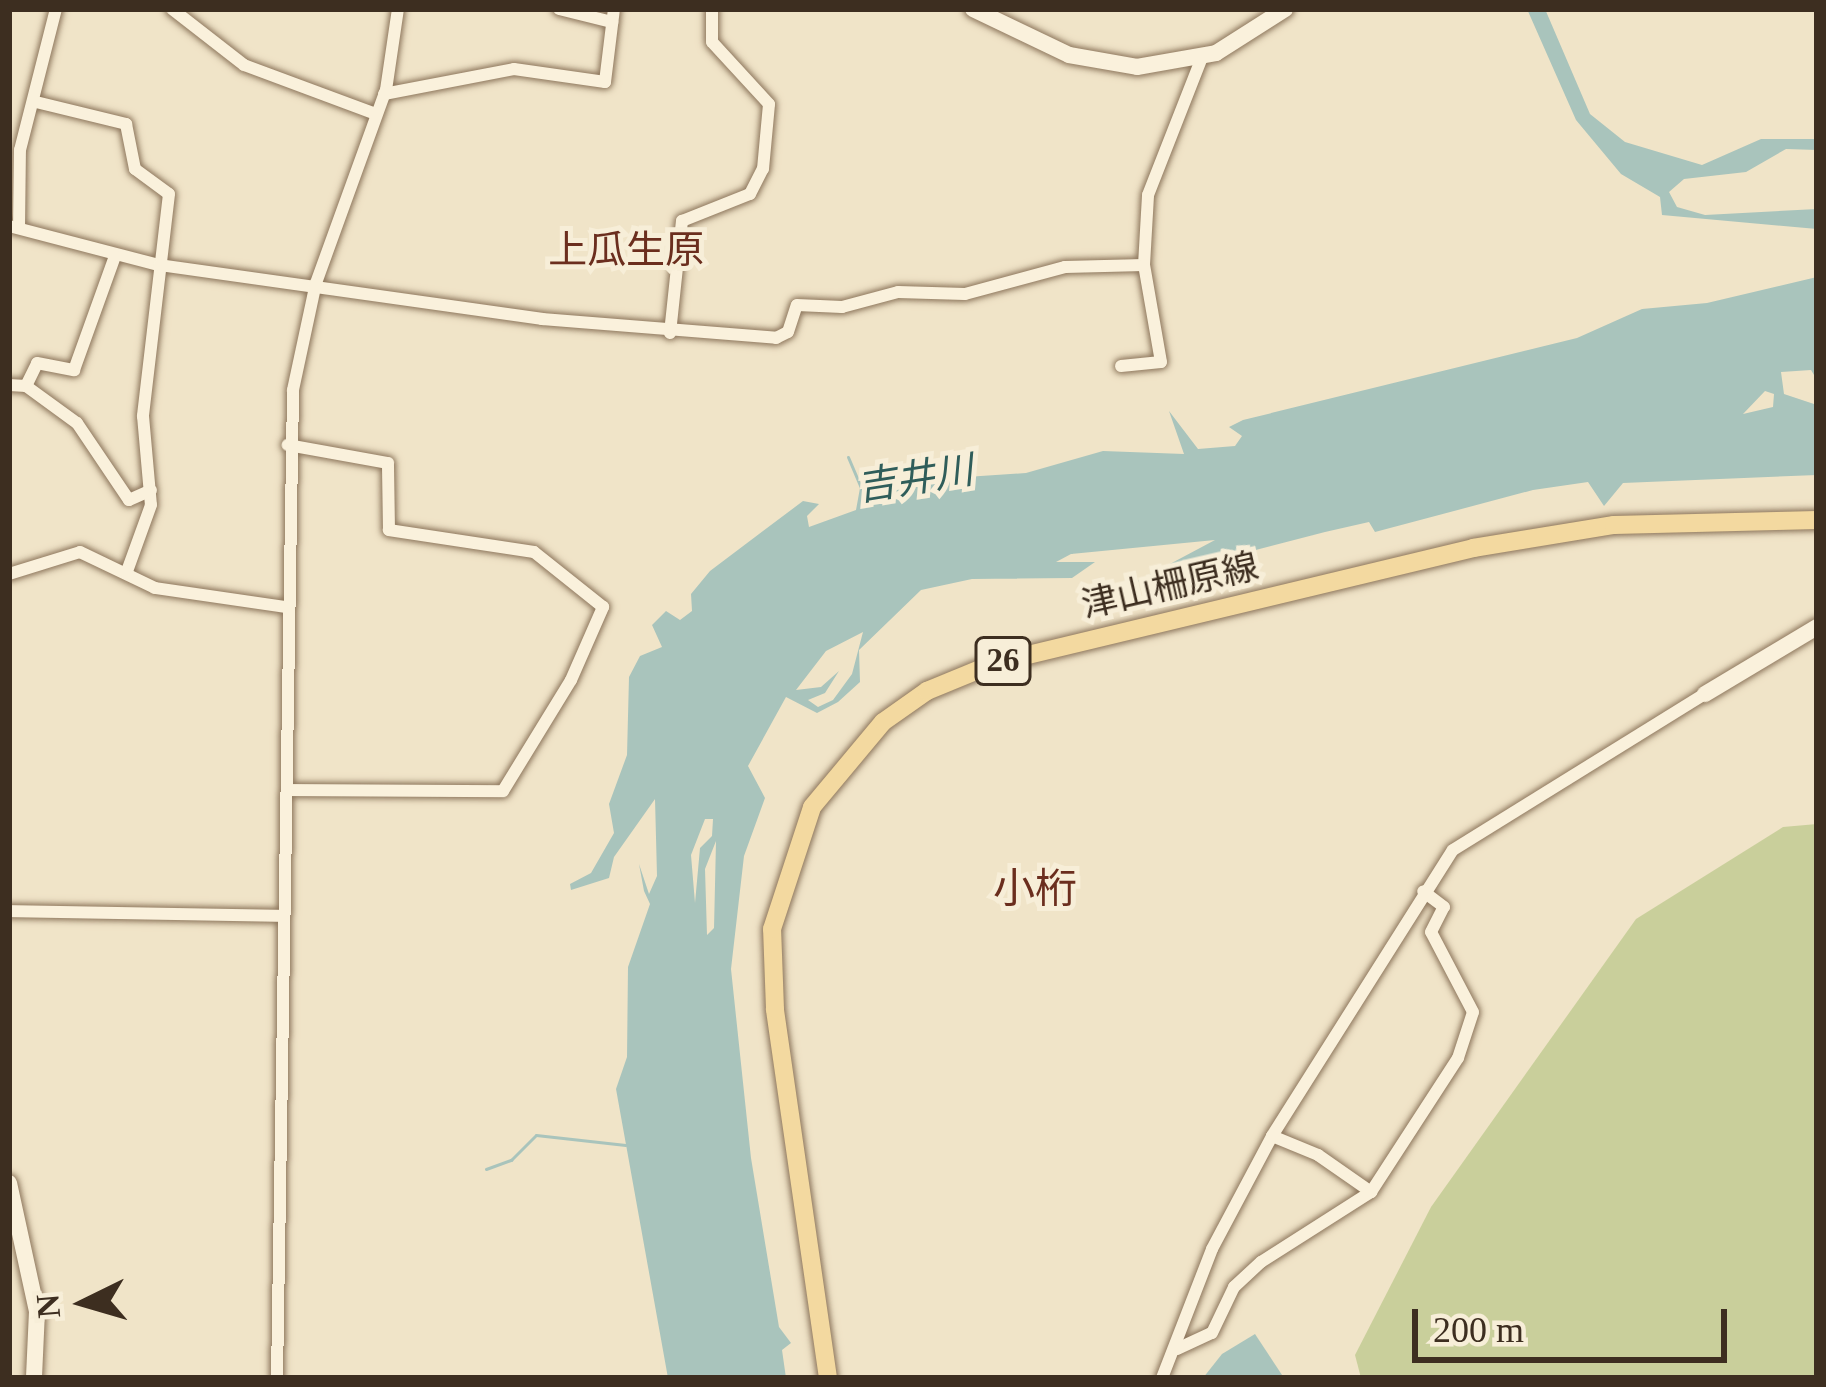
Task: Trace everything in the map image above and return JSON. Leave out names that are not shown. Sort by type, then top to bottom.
[{"type":"main road","points":[[974,9],[1092,62],[1137,67],[1202,57],[1252,35],[1285,9]]},
{"type":"main road","name":"津山柵原線","points":[[828,1378],[775,1009],[772,929],[812,807],[883,722],[927,691],[995,663],[1473,548],[1614,525],[1817,520]]},
{"type":"main road","points":[[1705,694],[1817,628]]},
{"type":"main road","points":[[9,1183],[37,1310],[34,1378]]},
{"type":"street","points":[[56,9],[20,151],[14,227],[90,242],[115,256],[670,333],[776,338],[788,332],[797,305],[842,308],[898,292],[965,294],[1065,267],[1144,265]]},
{"type":"street","points":[[172,9],[244,65],[376,114]]},
{"type":"street","points":[[277,1378],[288,445],[316,284],[384,94],[398,9]]},
{"type":"street","points":[[384,94],[508,69],[605,82],[613,16],[559,9]]},
{"type":"street","points":[[670,333],[682,221],[750,194],[763,170],[769,104],[712,42],[712,9]]},
{"type":"street","points":[[1121,366],[1160,362],[1144,265],[1148,195],[1202,57]]},
{"type":"street","points":[[36,102],[128,127],[135,170],[169,194],[142,430],[151,490],[149,520],[126,574]]},
{"type":"street","points":[[26,386],[37,363],[74,370],[115,256]]},
{"type":"street","points":[[9,385],[26,386],[77,423],[129,500],[151,490]]},
{"type":"street","points":[[287,790],[502,790],[571,680],[603,607],[534,552],[389,530],[388,463],[288,445]]},
{"type":"street","points":[[9,574],[73,551],[155,588],[286,607]]},
{"type":"street","points":[[1162,1378],[1212,1249],[1272,1136],[1423,891],[1468,837],[1705,694]]},
{"type":"street","points":[[1177,1349],[1211,1333],[1234,1287],[1261,1262],[1371,1192],[1474,1026],[1431,932],[1444,908],[1423,891]]},
{"type":"street","points":[[9,911],[284,916]]},
{"type":"street","points":[[1272,1136],[1318,1155],[1371,1192]]},
{"type":"green space","points":[[1817,824],[1817,1378],[1361,1378],[1355,1355],[1431,1207],[1636,919],[1783,827]]},
{"type":"water","points":[[1527,9],[1545,9],[1590,114],[1625,142],[1702,165],[1761,139],[1817,139],[1817,150],[1786,149],[1746,172],[1684,179],[1669,192],[1677,207],[1705,215],[1817,209],[1817,229],[1662,215],[1660,197],[1621,174],[1576,120]]},
{"type":"water","points":[[1817,277],[1817,380],[1811,370],[1781,372],[1784,394],[1817,405],[1817,475],[1623,483],[1604,506],[1588,482],[1533,490],[1375,532],[1369,522],[1325,532],[1198,565],[1179,580],[1169,573],[1136,582],[1215,540],[1071,554],[1056,562],[1095,562],[1072,578],[972,579],[921,590],[859,650],[860,682],[838,702],[817,713],[786,697],[748,766],[765,798],[744,856],[731,969],[751,1158],[779,1327],[791,1343],[782,1350],[786,1378],[668,1378],[616,1089],[627,1057],[628,967],[650,904],[639,864],[649,894],[657,876],[655,799],[614,857],[609,878],[571,890],[570,884],[591,873],[614,833],[609,804],[627,755],[629,677],[640,656],[662,647],[652,625],[666,611],[680,620],[692,611],[691,594],[710,571],[803,501],[819,504],[807,516],[809,527],[856,510],[860,488],[878,494],[883,485],[906,481],[1026,473],[1103,451],[1184,454],[1169,411],[1198,449],[1235,446],[1242,436],[1229,427],[1243,420],[1577,338],[1642,309],[1707,303]],"holes":[[[1765,391],[1774,394],[1773,407],[1743,414]],[[863,632],[852,674],[833,700],[818,707],[808,700],[825,693],[839,671],[821,687],[796,690],[826,651]],[[705,819],[713,819],[712,836],[700,848],[695,903],[691,855]],[[716,841],[714,928],[707,935],[705,869]]]},
{"type":"water","points":[[1255,1334],[1284,1378],[1203,1378],[1222,1354]]},
{"type":"waterway","name":"吉井川","points":[[848,457],[861,487]]},
{"type":"waterway","points":[[486,1169],[511,1160],[536,1135],[625,1145]]},
{"type":"district","name":"上瓜生原","points":[[626,250]]},
{"type":"district","name":"小桁","points":[[1035,889]]}]
